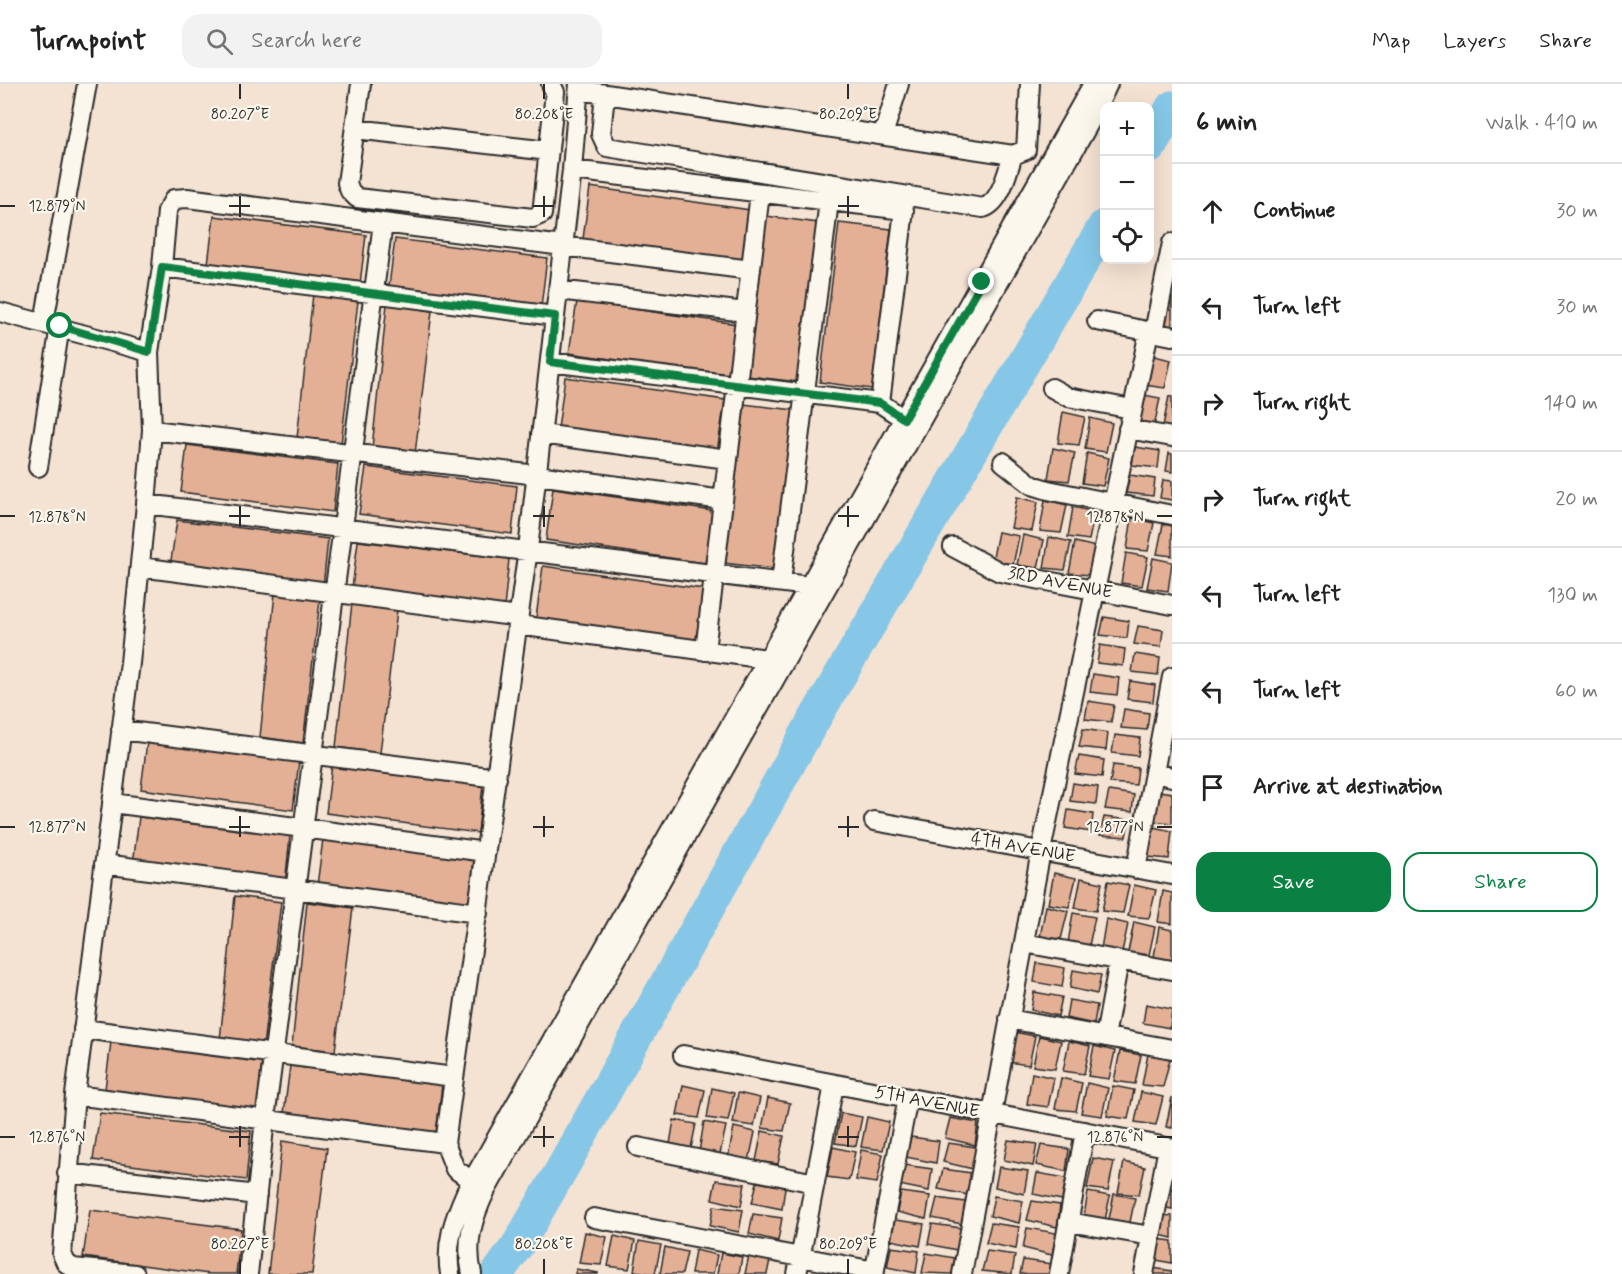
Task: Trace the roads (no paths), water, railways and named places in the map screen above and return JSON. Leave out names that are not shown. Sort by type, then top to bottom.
[{"type":"street","points":[[38,467],[52,324],[87,84]]},
{"type":"street","points":[[361,84],[347,183],[350,191],[357,198],[533,218],[542,214],[555,92],[551,84]]},
{"type":"street","points":[[884,135],[899,84]]},
{"type":"street","points":[[479,1186],[455,1169],[445,1143],[528,549],[564,246],[579,87],[605,94],[1013,155],[1026,150],[1030,84]]},
{"type":"street","points":[[472,1274],[468,1256],[468,1238],[479,1186],[767,659],[1093,84]]},
{"type":"street","points":[[450,1270],[449,1246],[454,1221],[479,1186],[1092,118],[1108,84]]},
{"type":"street","points":[[605,94],[601,134],[607,147],[983,208],[990,206],[996,199],[1013,155]]},
{"type":"street","points":[[355,129],[549,151]]},
{"type":"street","points":[[572,170],[904,210],[880,403]]},
{"type":"street","points":[[705,651],[760,193]]},
{"type":"street","points":[[135,1274],[73,1268],[66,1263],[62,1254],[75,1095],[140,567],[152,430],[149,352],[162,267],[167,211],[174,199],[187,198],[751,270]]},
{"type":"street","points":[[781,582],[829,201]]},
{"type":"street","points":[[248,1274],[265,1119],[383,223]]},
{"type":"street","points":[[962,1274],[1041,851],[1094,590],[1132,409],[1172,243]]},
{"type":"street","points":[[162,267],[555,316]]},
{"type":"street","points":[[558,290],[746,312]]},
{"type":"street","points":[[0,312],[52,324],[149,352]]},
{"type":"street","points":[[1097,321],[1172,336]]},
{"type":"street","points":[[550,362],[880,403],[904,419]]},
{"type":"street","points":[[1052,388],[1075,399],[1132,409]]},
{"type":"street","points":[[1128,429],[1172,437]]},
{"type":"street","points":[[152,430],[537,474],[723,500]]},
{"type":"street","points":[[542,435],[728,459]]},
{"type":"street","points":[[1003,462],[1032,485],[1112,504],[1172,514]]},
{"type":"street","points":[[146,504],[343,526],[809,586]]},
{"type":"street","name":"3RD AVENUE","points":[[952,547],[1000,572],[1172,605]]},
{"type":"street","points":[[140,567],[334,592],[767,659]]},
{"type":"street","points":[[1136,869],[1163,775],[1171,689]]},
{"type":"street","points":[[121,730],[497,778]]},
{"type":"street","points":[[112,803],[486,852]]},
{"type":"street","name":"4TH AVENUE","points":[[874,821],[1172,875]]},
{"type":"street","points":[[104,864],[477,913]]},
{"type":"street","points":[[1024,943],[1172,970]]},
{"type":"street","points":[[1105,1037],[1119,961]]},
{"type":"street","points":[[1010,1019],[1172,1049]]},
{"type":"street","points":[[83,1029],[454,1077]]},
{"type":"street","name":"5TH AVENUE","points":[[683,1055],[1170,1147]]},
{"type":"street","points":[[799,1266],[834,1085]]},
{"type":"street","points":[[75,1095],[445,1143]]},
{"type":"street","points":[[594,1218],[799,1266],[875,1273],[908,1098]]},
{"type":"street","points":[[1059,1274],[1085,1131]]},
{"type":"street","points":[[638,1147],[815,1183]]},
{"type":"street","points":[[1144,1274],[1170,1147]]},
{"type":"street","points":[[67,1173],[257,1195]]},
{"type":"street","points":[[1068,1222],[1151,1236]]},
{"type":"waterway","points":[[1154,140],[1172,107]]},
{"type":"waterway","points":[[497,1274],[519,1243],[811,725],[1100,233]]}]
